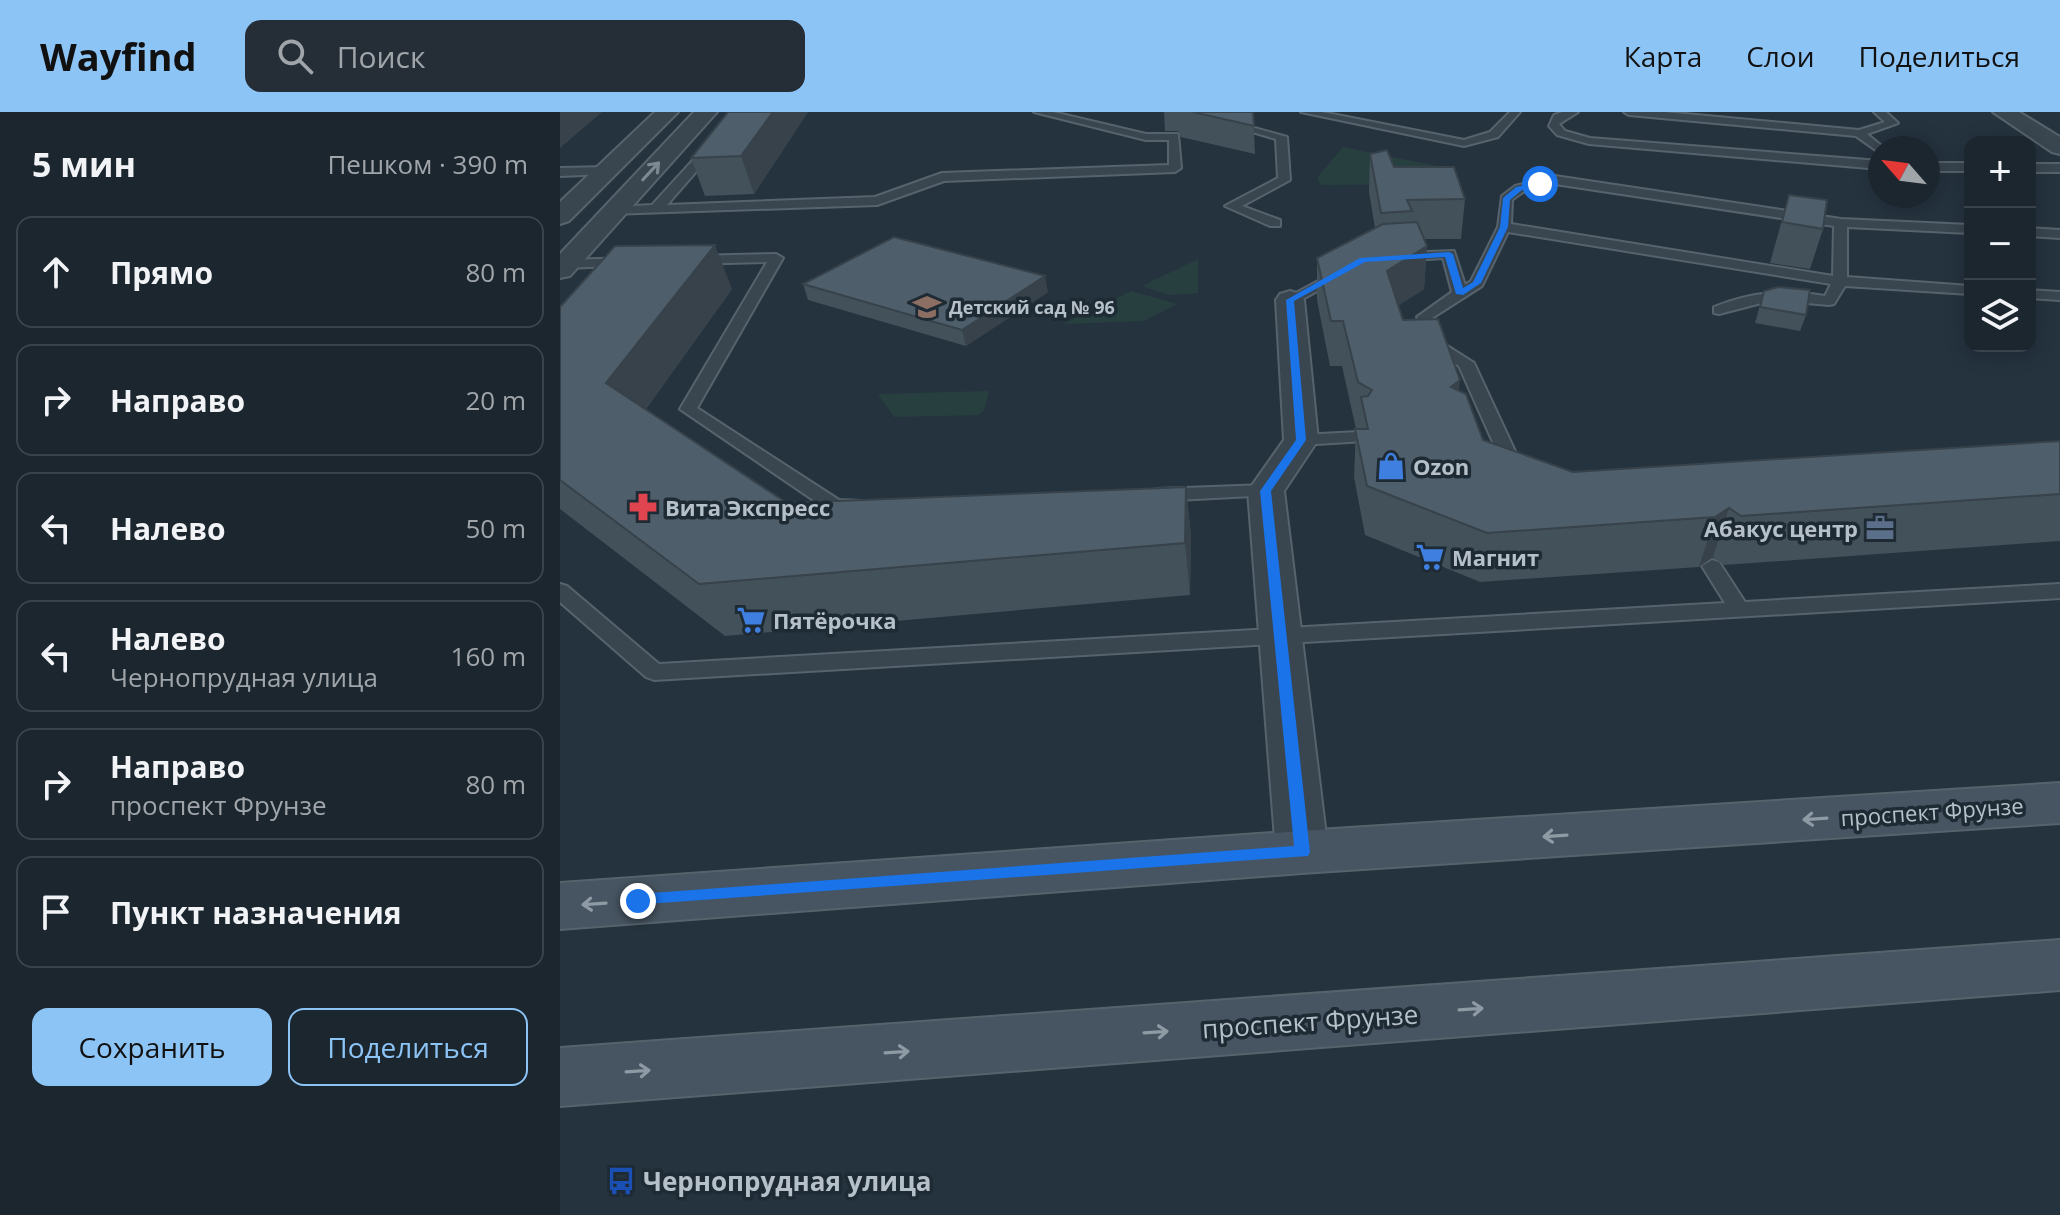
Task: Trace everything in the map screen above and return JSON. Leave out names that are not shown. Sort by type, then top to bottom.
[{"type":"main road","name":"проспект Фрунзе","points":[[560,906],[1302,852],[2060,803]]},
{"type":"main road","name":"проспект Фрунзе","points":[[560,1077],[2060,965]]},
{"type":"street","points":[[560,216],[667,112]]},
{"type":"street","points":[[563,267],[706,112]]},
{"type":"street","points":[[2004,112],[2060,147]]},
{"type":"street","points":[[1290,300],[1301,440],[1266,491],[1302,852]]},
{"type":"lane","points":[[656,209],[743,112]]},
{"type":"lane","points":[[614,211],[877,201],[942,177],[1175,168],[1179,133],[1146,137],[1039,112]]},
{"type":"lane","points":[[1306,112],[1344,115],[1464,143],[1483,142],[1507,123],[1515,112]]},
{"type":"lane","points":[[1573,112],[1558,117],[1553,124],[1561,133],[1589,141],[1868,164]]},
{"type":"lane","points":[[1629,112],[1859,133],[1893,123],[1879,112]]},
{"type":"lane","points":[[1217,120],[1281,137],[1284,180],[1231,206],[1275,223]]},
{"type":"lane","points":[[1859,133],[1868,140]]},
{"type":"lane","points":[[1940,167],[1964,167]]},
{"type":"lane","points":[[2036,168],[2060,168]]},
{"type":"lane","points":[[560,172],[607,170]]},
{"type":"lane","points":[[1539,480],[1513,467],[1466,363],[1434,344],[1424,317],[1477,283],[1504,227],[1506,199],[1519,189],[1555,180],[1841,223],[1964,229]]},
{"type":"lane","points":[[1719,310],[1747,298],[1778,293],[1829,301],[1840,281],[1841,223]]},
{"type":"lane","points":[[1504,227],[1840,281],[1964,290]]},
{"type":"lane","points":[[2036,232],[2060,234]]},
{"type":"lane","points":[[1290,300],[1370,260],[1449,254],[1460,294]]},
{"type":"lane","points":[[674,261],[776,258],[688,409],[835,506],[875,505]]},
{"type":"lane","points":[[563,267],[642,261]]},
{"type":"lane","points":[[2036,294],[2060,296]]},
{"type":"lane","points":[[1471,433],[1497,432]]},
{"type":"lane","points":[[1301,440],[1358,437]]},
{"type":"lane","points":[[1140,495],[1266,491]]},
{"type":"lane","points":[[1712,566],[1738,608]]},
{"type":"lane","points":[[560,591],[654,672],[2060,591]]},
{"type":"green space","points":[[1343,147],[1442,167],[1448,184],[1321,185],[1317,178]]},
{"type":"green space","points":[[1198,259],[1198,293],[1169,295],[1142,286]]},
{"type":"green space","points":[[1131,291],[1177,304],[1143,321],[1063,324]]},
{"type":"green space","points":[[989,391],[984,410],[978,415],[894,417],[878,394]]},
{"type":"building","points":[[728,112],[773,112],[741,156],[691,158]]},
{"type":"building","points":[[1193,112],[1253,112],[1254,126]]},
{"type":"building","points":[[1387,150],[1394,167],[1454,167],[1465,199],[1407,200],[1412,211],[1381,213],[1370,154]]},
{"type":"building","points":[[1789,195],[1827,200],[1823,229],[1782,222]]},
{"type":"building","points":[[1417,222],[1427,246],[1387,271],[1403,320],[1438,319],[1460,380],[1451,387],[1466,394],[1483,440],[1573,472],[2060,441],[2060,494],[1741,516],[1729,508],[1715,517],[1487,533],[1367,486],[1355,429],[1368,429],[1361,397],[1368,396],[1372,390],[1358,382],[1343,321],[1331,321],[1317,258],[1383,224]]},
{"type":"building","points":[[894,237],[1045,276],[962,330],[803,284]]},
{"type":"building","points":[[715,245],[606,383],[787,503],[1186,487],[1185,543],[699,584],[560,480],[560,307],[615,246]]},
{"type":"building","points":[[1778,287],[1810,290],[1806,315],[1760,307],[1764,291]]},
{"type":"place","name":"Детский сад № 96","points":[[927,307]]},
{"type":"place","name":"Ozon","points":[[1391,466]]},
{"type":"place","name":"Вита Экспресс","points":[[643,507]]},
{"type":"place","name":"Абакус центр","points":[[1880,528]]},
{"type":"place","name":"Магнит","points":[[1430,557]]},
{"type":"place","name":"Пятёрочка","points":[[751,620]]},
{"type":"place","name":"Чернопрудная улица","points":[[621,1181]]},
{"type":"route","points":[[638,901],[1302,852],[1266,491],[1301,440],[1290,300],[1363,260],[1449,254],[1460,294],[1477,283],[1504,227],[1506,199],[1519,189],[1540,184]]}]
